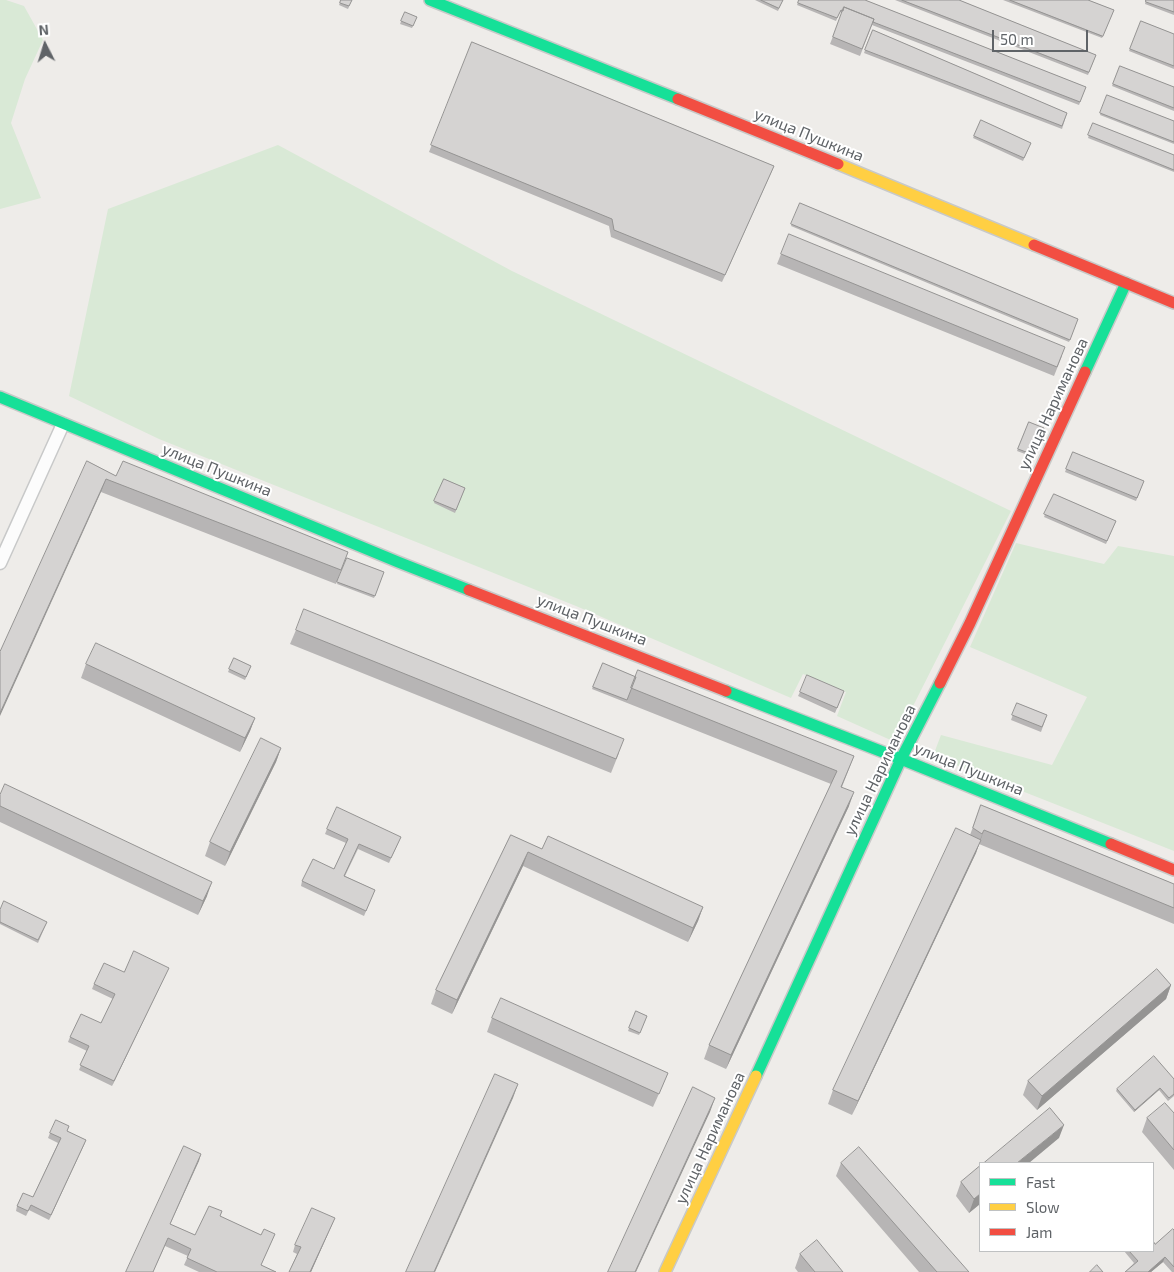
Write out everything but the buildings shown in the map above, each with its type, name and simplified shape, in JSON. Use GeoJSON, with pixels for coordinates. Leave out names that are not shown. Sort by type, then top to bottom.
{"type":"FeatureCollection","features":[{"type":"Feature","properties":{"kind":"street","name":"улица Пушкина"},"geometry":{"type":"LineString","coordinates":[[430,0],[1012,235],[1174,303]]}},
{"type":"Feature","properties":{"kind":"street","name":"улица Нариманова"},"geometry":{"type":"LineString","coordinates":[[665,1272],[902,759],[970,623],[1126,283]]}},
{"type":"Feature","properties":{"kind":"street","name":"улица Пушкина"},"geometry":{"type":"LineString","coordinates":[[0,397],[398,562],[902,759],[1174,870]]}},
{"type":"Feature","properties":{"kind":"street"},"geometry":{"type":"LineString","coordinates":[[0,563],[63,424]]}},
{"type":"Feature","properties":{"kind":"green space"},"geometry":{"type":"Polygon","coordinates":[[[0,0],[24,6],[43,40],[25,79],[11,123],[41,198],[0,209],[0,0]]]}},
{"type":"Feature","properties":{"kind":"green space"},"geometry":{"type":"Polygon","coordinates":[[[278,145],[512,271],[1011,511],[895,742],[837,716],[846,692],[803,674],[791,698],[576,606],[159,439],[69,396],[108,209],[278,145]]]}},
{"type":"Feature","properties":{"kind":"green space"},"geometry":{"type":"Polygon","coordinates":[[[1016,543],[1104,564],[1118,546],[1174,556],[1174,851],[933,756],[941,735],[1052,765],[1087,697],[970,647],[1016,543]]]}},
{"type":"Feature","properties":{"kind":"traffic: fast"},"geometry":{"type":"LineString","coordinates":[[430,0],[678,99]]}},
{"type":"Feature","properties":{"kind":"traffic: fast"},"geometry":{"type":"LineString","coordinates":[[1085,372],[1126,283]]}},
{"type":"Feature","properties":{"kind":"traffic: fast"},"geometry":{"type":"LineString","coordinates":[[0,397],[469,590]]}},
{"type":"Feature","properties":{"kind":"traffic: fast"},"geometry":{"type":"LineString","coordinates":[[756,1076],[901,759],[940,683]]}},
{"type":"Feature","properties":{"kind":"traffic: fast"},"geometry":{"type":"LineString","coordinates":[[726,691],[1111,844]]}},
{"type":"Feature","properties":{"kind":"traffic: slow"},"geometry":{"type":"LineString","coordinates":[[838,164],[1034,245]]}},
{"type":"Feature","properties":{"kind":"traffic: slow"},"geometry":{"type":"LineString","coordinates":[[665,1272],[756,1076]]}},
{"type":"Feature","properties":{"kind":"traffic: jam"},"geometry":{"type":"LineString","coordinates":[[678,99],[838,164]]}},
{"type":"Feature","properties":{"kind":"traffic: jam"},"geometry":{"type":"LineString","coordinates":[[1034,245],[1174,303]]}},
{"type":"Feature","properties":{"kind":"traffic: jam"},"geometry":{"type":"LineString","coordinates":[[940,683],[970,623],[1085,372]]}},
{"type":"Feature","properties":{"kind":"traffic: jam"},"geometry":{"type":"LineString","coordinates":[[469,590],[726,691]]}},
{"type":"Feature","properties":{"kind":"traffic: jam"},"geometry":{"type":"LineString","coordinates":[[1111,844],[1174,870]]}}]}
